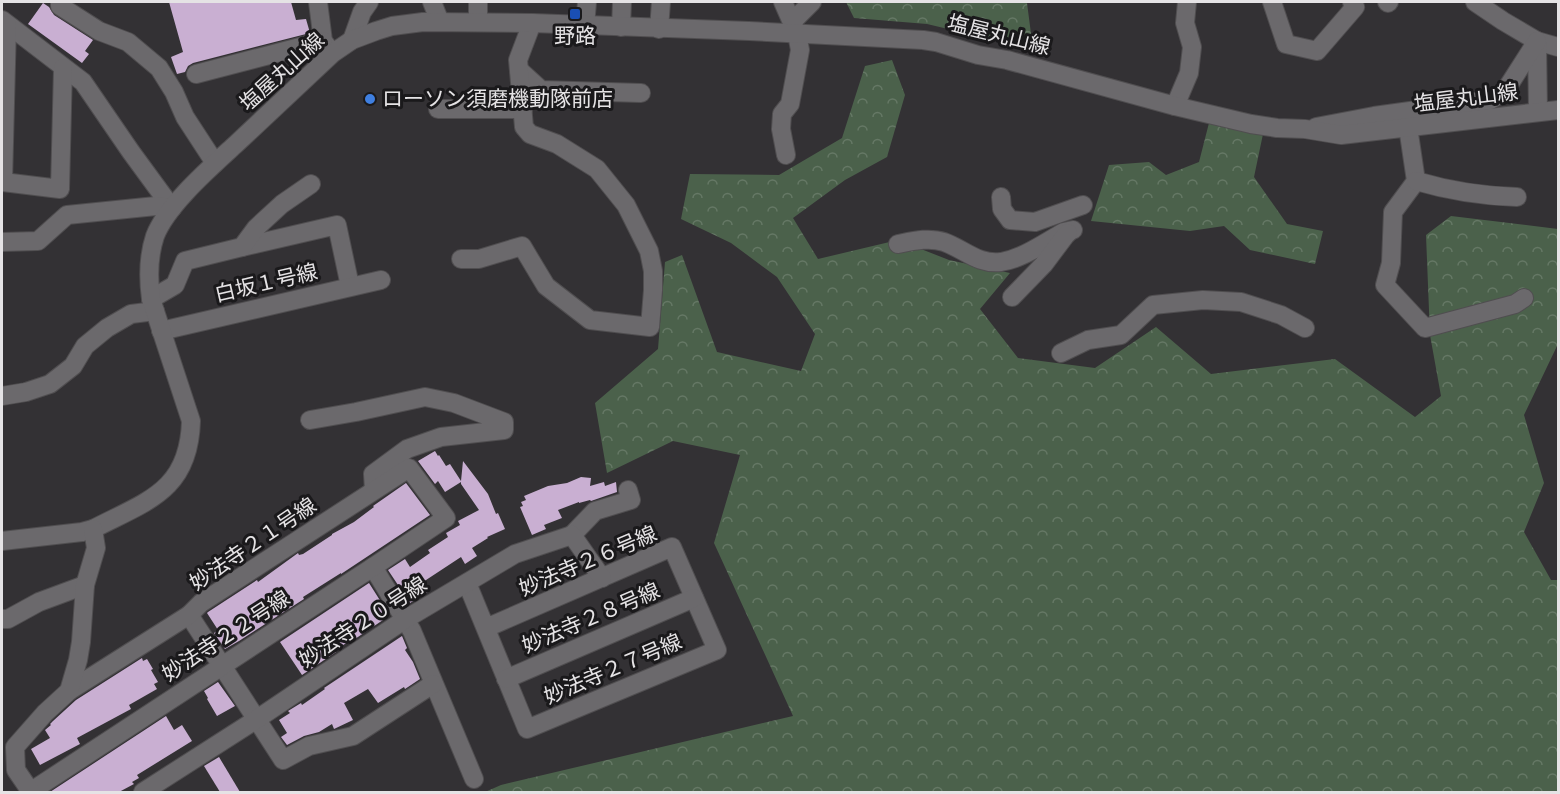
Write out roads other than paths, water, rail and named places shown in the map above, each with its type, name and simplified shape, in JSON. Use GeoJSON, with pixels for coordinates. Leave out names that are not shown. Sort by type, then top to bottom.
{"type":"FeatureCollection","features":[{"type":"Feature","properties":{"kind":"street"},"geometry":{"type":"LineString","coordinates":[[60,2],[60,6],[99,31],[128,42],[159,68],[174,92],[185,117],[216,164]]}},
{"type":"Feature","properties":{"kind":"street"},"geometry":{"type":"LineString","coordinates":[[196,74],[328,47],[318,2]]}},
{"type":"Feature","properties":{"kind":"street"},"geometry":{"type":"LineString","coordinates":[[352,40],[362,12],[369,2]]}},
{"type":"Feature","properties":{"kind":"street"},"geometry":{"type":"LineString","coordinates":[[432,2],[441,22]]}},
{"type":"Feature","properties":{"kind":"street"},"geometry":{"type":"LineString","coordinates":[[478,2],[478,22]]}},
{"type":"Feature","properties":{"kind":"street"},"geometry":{"type":"LineString","coordinates":[[585,26],[586,2]]}},
{"type":"Feature","properties":{"kind":"street"},"geometry":{"type":"LineString","coordinates":[[621,27],[622,2]]}},
{"type":"Feature","properties":{"kind":"street"},"geometry":{"type":"LineString","coordinates":[[659,29],[661,2]]}},
{"type":"Feature","properties":{"kind":"street"},"geometry":{"type":"LineString","coordinates":[[783,2],[800,50],[790,104],[783,114],[781,129],[786,155]]}},
{"type":"Feature","properties":{"kind":"street"},"geometry":{"type":"LineString","coordinates":[[794,28],[812,2]]}},
{"type":"Feature","properties":{"kind":"street"},"geometry":{"type":"LineString","coordinates":[[1175,106],[1189,72],[1192,47],[1185,23],[1187,2]]}},
{"type":"Feature","properties":{"kind":"street"},"geometry":{"type":"LineString","coordinates":[[1272,2],[1286,44],[1317,51],[1355,7],[1352,2]]}},
{"type":"Feature","properties":{"kind":"street"},"geometry":{"type":"LineString","coordinates":[[1475,2],[1537,41],[1558,47]]}},
{"type":"Feature","properties":{"kind":"street"},"geometry":{"type":"LineString","coordinates":[[4,22],[3,182],[60,189],[63,68]]}},
{"type":"Feature","properties":{"kind":"street"},"geometry":{"type":"LineString","coordinates":[[4,22],[83,82],[130,152],[172,208]]}},
{"type":"Feature","properties":{"kind":"street","name":"塩屋丸山線"},"geometry":{"type":"LineString","coordinates":[[2,542],[93,529],[159,494],[175,478],[184,463],[191,421],[153,305],[148,279],[150,255],[156,234],[172,208],[328,47],[392,26],[423,22],[478,22],[659,29],[794,28],[936,42],[978,56],[1007,60],[1175,106],[1251,124],[1341,135],[1558,110]]}},
{"type":"Feature","properties":{"kind":"street"},"geometry":{"type":"LineString","coordinates":[[461,259],[479,258],[522,246],[546,286],[590,320],[650,327],[653,272],[649,251],[626,205],[597,169],[557,144],[530,134],[524,127],[518,60],[532,23]]}},
{"type":"Feature","properties":{"kind":"street"},"geometry":{"type":"LineString","coordinates":[[1537,41],[1538,112]]}},
{"type":"Feature","properties":{"kind":"street"},"geometry":{"type":"LineString","coordinates":[[1305,129],[1374,116],[1490,100],[1507,88],[1537,41]]}},
{"type":"Feature","properties":{"kind":"street"},"geometry":{"type":"LineString","coordinates":[[519,70],[541,90],[641,93]]}},
{"type":"Feature","properties":{"kind":"street"},"geometry":{"type":"LineString","coordinates":[[438,109],[523,109]]}},
{"type":"Feature","properties":{"kind":"street"},"geometry":{"type":"LineString","coordinates":[[1408,127],[1416,181],[1393,212],[1390,263],[1385,285],[1425,328],[1515,304],[1524,298]]}},
{"type":"Feature","properties":{"kind":"street"},"geometry":{"type":"LineString","coordinates":[[1416,181],[1456,191],[1517,197]]}},
{"type":"Feature","properties":{"kind":"street"},"geometry":{"type":"LineString","coordinates":[[242,247],[264,220],[310,184]]}},
{"type":"Feature","properties":{"kind":"street"},"geometry":{"type":"LineString","coordinates":[[1001,197],[1002,209],[1010,220],[1035,222],[1083,205]]}},
{"type":"Feature","properties":{"kind":"street"},"geometry":{"type":"LineString","coordinates":[[2,242],[38,241],[67,215],[156,206],[172,208]]}},
{"type":"Feature","properties":{"kind":"street"},"geometry":{"type":"LineString","coordinates":[[2,396],[26,393],[50,384],[73,366],[86,346],[106,328],[153,305],[175,285],[185,261],[337,225],[350,286]]}},
{"type":"Feature","properties":{"kind":"street"},"geometry":{"type":"LineString","coordinates":[[898,244],[925,239],[944,242],[979,260],[999,262],[1017,258],[1064,232],[1073,230],[1065,236],[1044,264],[1012,297]]}},
{"type":"Feature","properties":{"kind":"street","name":"白坂１号線"},"geometry":{"type":"LineString","coordinates":[[161,331],[381,280]]}},
{"type":"Feature","properties":{"kind":"street"},"geometry":{"type":"LineString","coordinates":[[1061,353],[1088,339],[1121,334],[1153,305],[1203,300],[1241,302],[1281,315],[1305,328]]}},
{"type":"Feature","properties":{"kind":"street"},"geometry":{"type":"LineString","coordinates":[[310,420],[425,397],[454,403],[504,422],[504,430],[441,437],[407,449],[373,474],[374,490]]}},
{"type":"Feature","properties":{"kind":"street","name":"妙法寺２１号線"},"geometry":{"type":"LineString","coordinates":[[69,692],[409,468],[446,518]]}},
{"type":"Feature","properties":{"kind":"street"},"geometry":{"type":"LineString","coordinates":[[602,578],[572,535],[595,511],[631,500],[628,490]]}},
{"type":"Feature","properties":{"kind":"street","name":"妙法寺２２号線"},"geometry":{"type":"LineString","coordinates":[[31,792],[446,518]]}},
{"type":"Feature","properties":{"kind":"street"},"geometry":{"type":"LineString","coordinates":[[31,792],[16,770],[15,747],[45,713],[69,692],[81,642],[85,585],[96,548],[93,529]]}},
{"type":"Feature","properties":{"kind":"street","name":"妙法寺２０号線"},"geometry":{"type":"LineString","coordinates":[[143,792],[404,620],[515,554],[572,535]]}},
{"type":"Feature","properties":{"kind":"street","name":"妙法寺２６号線"},"geometry":{"type":"LineString","coordinates":[[486,628],[672,547],[717,650]]}},
{"type":"Feature","properties":{"kind":"street"},"geometry":{"type":"LineString","coordinates":[[373,567],[412,631],[474,779]]}},
{"type":"Feature","properties":{"kind":"street"},"geometry":{"type":"LineString","coordinates":[[467,583],[506,679]]}},
{"type":"Feature","properties":{"kind":"street"},"geometry":{"type":"LineString","coordinates":[[2,619],[8,620],[39,602],[85,585]]}},
{"type":"Feature","properties":{"kind":"street","name":"妙法寺２８号線"},"geometry":{"type":"LineString","coordinates":[[506,679],[694,598]]}},
{"type":"Feature","properties":{"kind":"street"},"geometry":{"type":"LineString","coordinates":[[189,615],[284,760],[309,746],[353,736],[433,684]]}},
{"type":"Feature","properties":{"kind":"street","name":"妙法寺２７号線"},"geometry":{"type":"LineString","coordinates":[[506,679],[527,729],[717,650]]}},
{"type":"Feature","properties":{"kind":"place","name":"野路"},"geometry":{"type":"Point","coordinates":[575,14]}},
{"type":"Feature","properties":{"kind":"place","name":"ローソン須磨機動隊前店"},"geometry":{"type":"Point","coordinates":[370,99]}}]}
